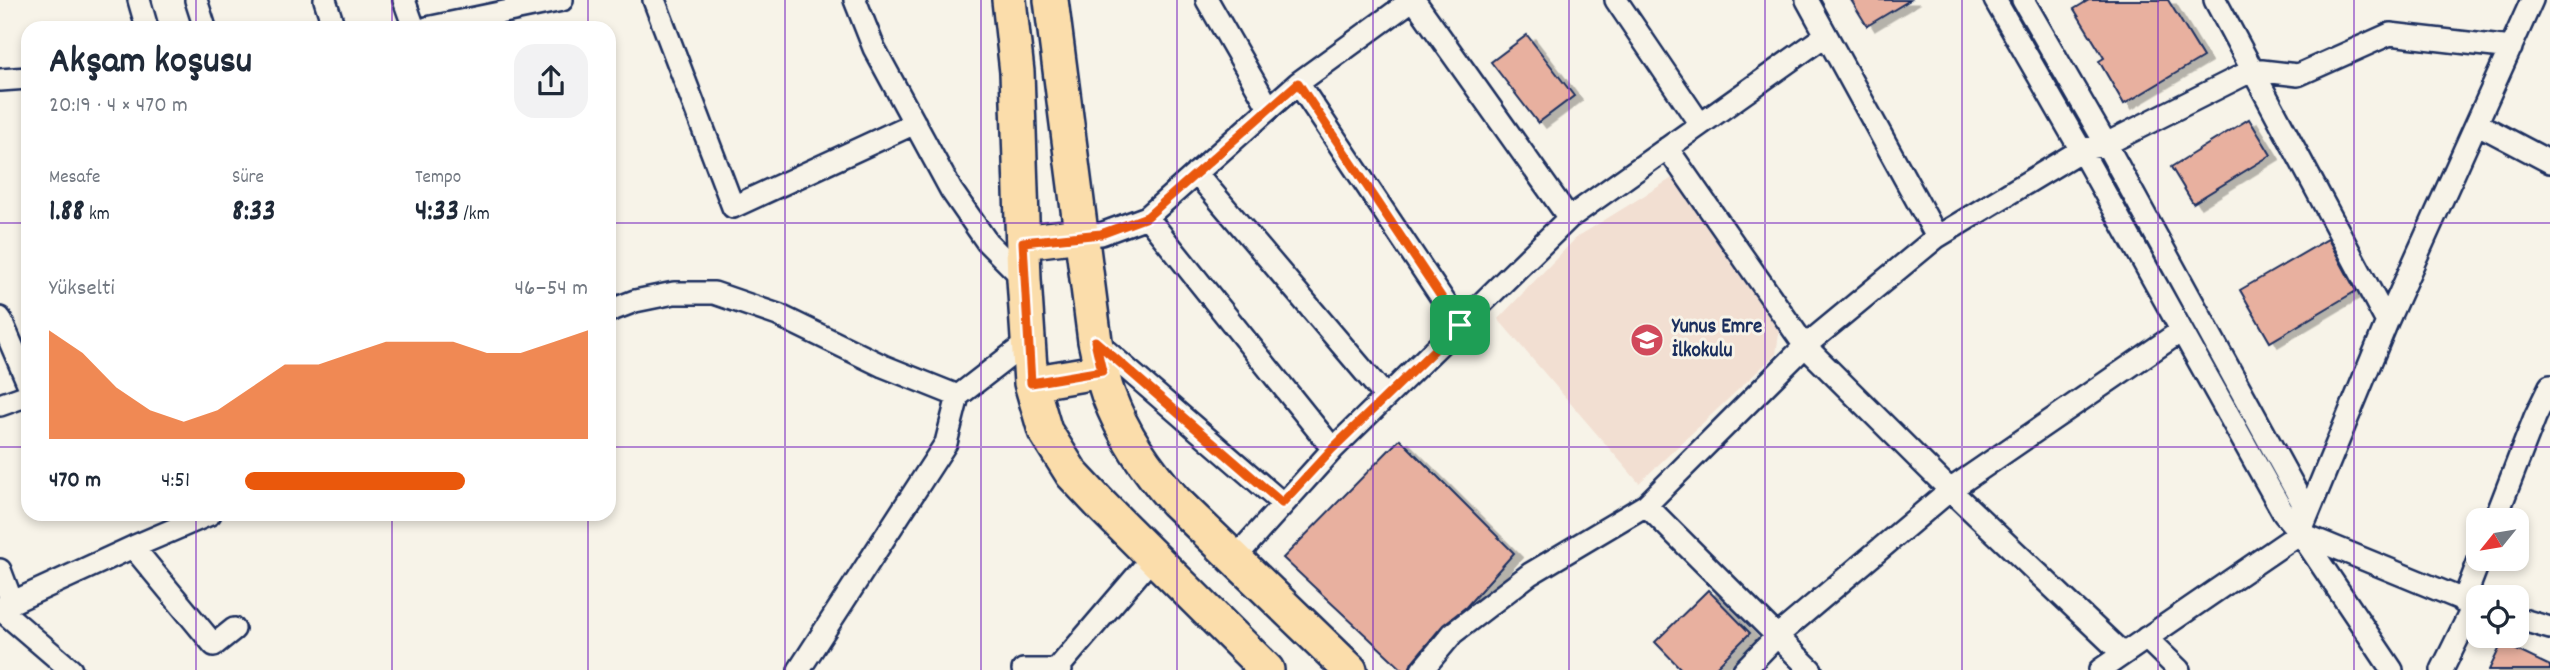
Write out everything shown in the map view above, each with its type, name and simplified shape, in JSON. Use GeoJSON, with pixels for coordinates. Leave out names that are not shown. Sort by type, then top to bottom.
{"type":"FeatureCollection","features":[{"type":"Feature","properties":{"kind":"main road"},"geometry":{"type":"LineString","coordinates":[[1009,0],[1017,72],[1024,279],[1031,383],[1045,431],[1072,474],[1152,558],[1267,670]]}},
{"type":"Feature","properties":{"kind":"main road"},"geometry":{"type":"LineString","coordinates":[[1051,0],[1098,356],[1107,391],[1119,421],[1153,475],[1175,500],[1350,670]]}},
{"type":"Feature","properties":{"kind":"main road"},"geometry":{"type":"LineString","coordinates":[[1023,242],[1081,236]]}},
{"type":"Feature","properties":{"kind":"main road"},"geometry":{"type":"LineString","coordinates":[[1031,383],[1098,356]]}},
{"type":"Feature","properties":{"kind":"street"},"geometry":{"type":"LineString","coordinates":[[139,0],[145,21]]}},
{"type":"Feature","properties":{"kind":"street"},"geometry":{"type":"LineString","coordinates":[[196,0],[203,21]]}},
{"type":"Feature","properties":{"kind":"street"},"geometry":{"type":"LineString","coordinates":[[325,0],[332,21]]}},
{"type":"Feature","properties":{"kind":"street"},"geometry":{"type":"LineString","coordinates":[[404,0],[412,21]]}},
{"type":"Feature","properties":{"kind":"street"},"geometry":{"type":"LineString","coordinates":[[457,21],[562,0]]}},
{"type":"Feature","properties":{"kind":"street"},"geometry":{"type":"LineString","coordinates":[[654,0],[733,207],[915,124]]}},
{"type":"Feature","properties":{"kind":"street"},"geometry":{"type":"LineString","coordinates":[[855,0],[874,48],[951,190],[987,242],[1024,279]]}},
{"type":"Feature","properties":{"kind":"street"},"geometry":{"type":"LineString","coordinates":[[1207,0],[1269,108]]}},
{"type":"Feature","properties":{"kind":"street"},"geometry":{"type":"LineString","coordinates":[[1081,236],[1101,234],[1147,217],[1298,83],[1413,0],[1569,218]]}},
{"type":"Feature","properties":{"kind":"street"},"geometry":{"type":"LineString","coordinates":[[1616,0],[1700,124]]}},
{"type":"Feature","properties":{"kind":"street"},"geometry":{"type":"LineString","coordinates":[[1807,0],[1937,237]]}},
{"type":"Feature","properties":{"kind":"street"},"geometry":{"type":"LineString","coordinates":[[1994,0],[2284,514],[2300,533],[2392,670]]}},
{"type":"Feature","properties":{"kind":"street"},"geometry":{"type":"LineString","coordinates":[[2023,0],[2106,144],[2302,502],[2300,533]]}},
{"type":"Feature","properties":{"kind":"street"},"geometry":{"type":"LineString","coordinates":[[2215,0],[2387,322]]}},
{"type":"Feature","properties":{"kind":"street"},"geometry":{"type":"LineString","coordinates":[[2100,670],[2300,533],[2387,322],[2532,0]]}},
{"type":"Feature","properties":{"kind":"street"},"geometry":{"type":"LineString","coordinates":[[1422,670],[1453,633],[1530,574],[1646,505],[1805,346],[1937,237],[2081,150],[2106,144],[2253,69],[2298,75],[2390,34],[2511,48]]}},
{"type":"Feature","properties":{"kind":"street"},"geometry":{"type":"LineString","coordinates":[[1234,559],[1332,449],[1569,218],[1826,35]]}},
{"type":"Feature","properties":{"kind":"street"},"geometry":{"type":"LineString","coordinates":[[0,80],[21,78]]}},
{"type":"Feature","properties":{"kind":"street"},"geometry":{"type":"LineString","coordinates":[[1298,83],[1460,325]]}},
{"type":"Feature","properties":{"kind":"street"},"geometry":{"type":"LineString","coordinates":[[2477,124],[2550,162]]}},
{"type":"Feature","properties":{"kind":"street"},"geometry":{"type":"LineString","coordinates":[[1667,148],[1805,346],[1950,491],[2123,654]]}},
{"type":"Feature","properties":{"kind":"street"},"geometry":{"type":"LineString","coordinates":[[1196,173],[1386,397]]}},
{"type":"Feature","properties":{"kind":"street"},"geometry":{"type":"LineString","coordinates":[[1147,217],[1332,449]]}},
{"type":"Feature","properties":{"kind":"street"},"geometry":{"type":"LineString","coordinates":[[616,307],[635,300],[674,293],[714,293],[778,315],[883,366],[958,396]]}},
{"type":"Feature","properties":{"kind":"street"},"geometry":{"type":"LineString","coordinates":[[0,318],[21,367]]}},
{"type":"Feature","properties":{"kind":"street"},"geometry":{"type":"LineString","coordinates":[[1744,670],[1777,636],[1950,491],[2181,331]]}},
{"type":"Feature","properties":{"kind":"street"},"geometry":{"type":"LineString","coordinates":[[799,670],[946,443],[958,396],[1029,341]]}},
{"type":"Feature","properties":{"kind":"street"},"geometry":{"type":"LineString","coordinates":[[1098,356],[1282,503]]}},
{"type":"Feature","properties":{"kind":"street"},"geometry":{"type":"LineString","coordinates":[[2500,508],[2550,386]]}},
{"type":"Feature","properties":{"kind":"street"},"geometry":{"type":"LineString","coordinates":[[0,405],[21,398]]}},
{"type":"Feature","properties":{"kind":"street"},"geometry":{"type":"LineString","coordinates":[[1646,505],[1811,670]]}},
{"type":"Feature","properties":{"kind":"street"},"geometry":{"type":"LineString","coordinates":[[4,606],[194,521]]}},
{"type":"Feature","properties":{"kind":"street"},"geometry":{"type":"LineString","coordinates":[[2300,533],[2466,602]]}},
{"type":"Feature","properties":{"kind":"street"},"geometry":{"type":"LineString","coordinates":[[133,547],[214,645],[234,629]]}},
{"type":"Feature","properties":{"kind":"street"},"geometry":{"type":"LineString","coordinates":[[1023,670],[1059,669],[1152,558]]}},
{"type":"Feature","properties":{"kind":"street"},"geometry":{"type":"LineString","coordinates":[[0,570],[4,606],[71,670]]}},
{"type":"Feature","properties":{"kind":"street"},"geometry":{"type":"LineString","coordinates":[[2442,670],[2466,617]]}},
{"type":"Feature","properties":{"kind":"street"},"geometry":{"type":"LineString","coordinates":[[2529,622],[2550,628]]}},
{"type":"Feature","properties":{"kind":"street"},"geometry":{"type":"LineString","coordinates":[[2146,638],[2179,670]]}},
{"type":"Feature","properties":{"kind":"shaded area","name":"Yunus Emre İlkokulu"},"geometry":{"type":"Polygon","coordinates":[[[1674,177],[1764,294],[1780,327],[1776,354],[1639,483],[1498,319],[1577,237],[1674,177]]]}},
{"type":"Feature","properties":{"kind":"building"},"geometry":{"type":"Polygon","coordinates":[[[1851,0],[1910,0],[1867,26],[1851,0]]]}},
{"type":"Feature","properties":{"kind":"building"},"geometry":{"type":"Polygon","coordinates":[[[2089,0],[2168,0],[2203,57],[2124,104],[2099,61],[2104,58],[2074,9],[2089,0]]]}},
{"type":"Feature","properties":{"kind":"building"},"geometry":{"type":"Polygon","coordinates":[[[1527,35],[1574,96],[1538,123],[1491,62],[1527,35]]]}},
{"type":"Feature","properties":{"kind":"building"},"geometry":{"type":"Polygon","coordinates":[[[2249,119],[2271,155],[2193,203],[2171,167],[2249,119]]]}},
{"type":"Feature","properties":{"kind":"building"},"geometry":{"type":"Polygon","coordinates":[[[2328,239],[2356,291],[2270,342],[2240,290],[2328,239]]]}},
{"type":"Feature","properties":{"kind":"building"},"geometry":{"type":"Polygon","coordinates":[[[1400,439],[1514,553],[1466,607],[1443,625],[1412,662],[1409,670],[1403,670],[1283,558],[1400,439]]]}},
{"type":"Feature","properties":{"kind":"building"},"geometry":{"type":"Polygon","coordinates":[[[1708,590],[1750,633],[1713,670],[1682,670],[1655,642],[1708,590]]]}},
{"type":"Feature","properties":{"kind":"building"},"geometry":{"type":"Polygon","coordinates":[[[2500,648],[2512,648],[2550,666],[2550,670],[2489,670],[2500,648]]]}},
{"type":"Feature","properties":{"kind":"place","name":"Yunus Emre İlkokulu"},"geometry":{"type":"Point","coordinates":[1647,340]}},
{"type":"Feature","properties":{"kind":"route"},"geometry":{"type":"LineString","coordinates":[[1298,83],[1460,325],[1332,449],[1282,503],[1095,341],[1102,371],[1031,383],[1023,242],[1101,234],[1147,217],[1298,83]]}}]}
